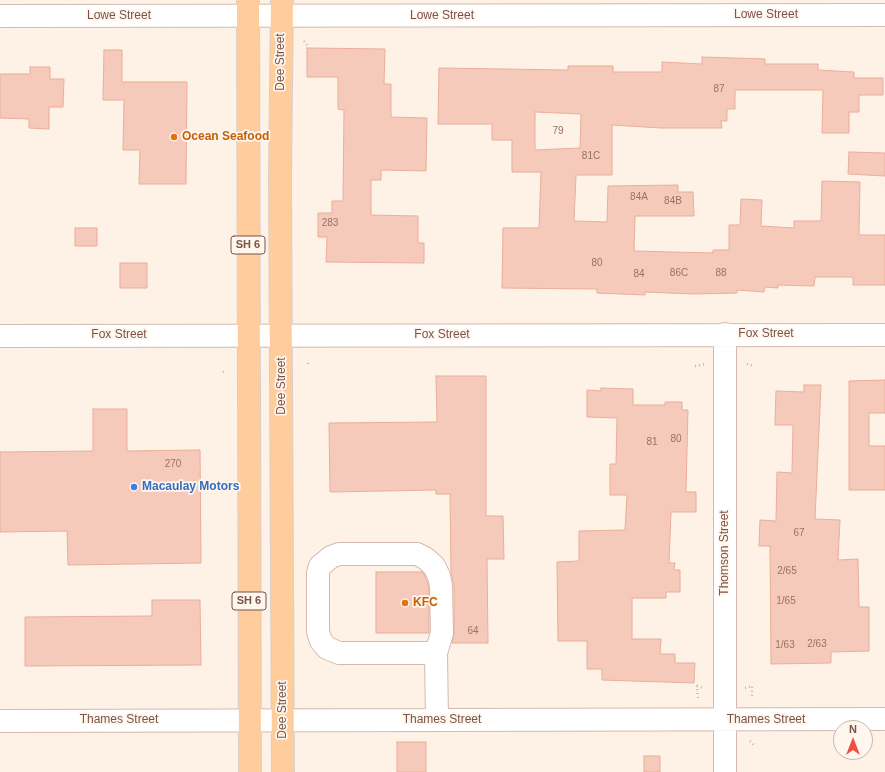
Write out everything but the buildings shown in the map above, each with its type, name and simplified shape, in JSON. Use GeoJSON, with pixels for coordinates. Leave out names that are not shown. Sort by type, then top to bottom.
{"type":"FeatureCollection","features":[{"type":"Feature","properties":{"kind":"main road","name":"SH 6"},"geometry":{"type":"LineString","coordinates":[[248,8],[250,772]]}},
{"type":"Feature","properties":{"kind":"main road","name":"Dee Street"},"geometry":{"type":"LineString","coordinates":[[282,8],[283,772]]}},
{"type":"Feature","properties":{"kind":"street","name":"Lowe Street"},"geometry":{"type":"LineString","coordinates":[[0,16],[248,8],[885,15]]}},
{"type":"Feature","properties":{"kind":"street","name":"Fox Street"},"geometry":{"type":"LineString","coordinates":[[0,336],[282,334],[885,335]]}},
{"type":"Feature","properties":{"kind":"street","name":"Thomson Street"},"geometry":{"type":"LineString","coordinates":[[725,334],[725,772]]}},
{"type":"Feature","properties":{"kind":"street"},"geometry":{"type":"LineString","coordinates":[[436,653],[339,653],[323,644],[318,632],[318,573],[324,561],[339,554],[417,554],[430,562],[439,576],[442,633],[436,653],[437,720]]}},
{"type":"Feature","properties":{"kind":"street","name":"Thames Street"},"geometry":{"type":"LineString","coordinates":[[0,720],[885,719]]}},
{"type":"Feature","properties":{"kind":"path"},"geometry":{"type":"LineString","coordinates":[[304,41],[307,45]]}},
{"type":"Feature","properties":{"kind":"path"},"geometry":{"type":"LineString","coordinates":[[695,366],[707,363]]}},
{"type":"Feature","properties":{"kind":"path"},"geometry":{"type":"LineString","coordinates":[[697,686],[699,703]]}},
{"type":"Feature","properties":{"kind":"path"},"geometry":{"type":"LineString","coordinates":[[752,686],[752,703]]}},
{"type":"Feature","properties":{"kind":"place","name":"Ocean Seafood"},"geometry":{"type":"Point","coordinates":[174,137]}},
{"type":"Feature","properties":{"kind":"place","name":"Macaulay Motors"},"geometry":{"type":"Point","coordinates":[134,487]}},
{"type":"Feature","properties":{"kind":"place","name":"KFC"},"geometry":{"type":"Point","coordinates":[405,603]}}]}
